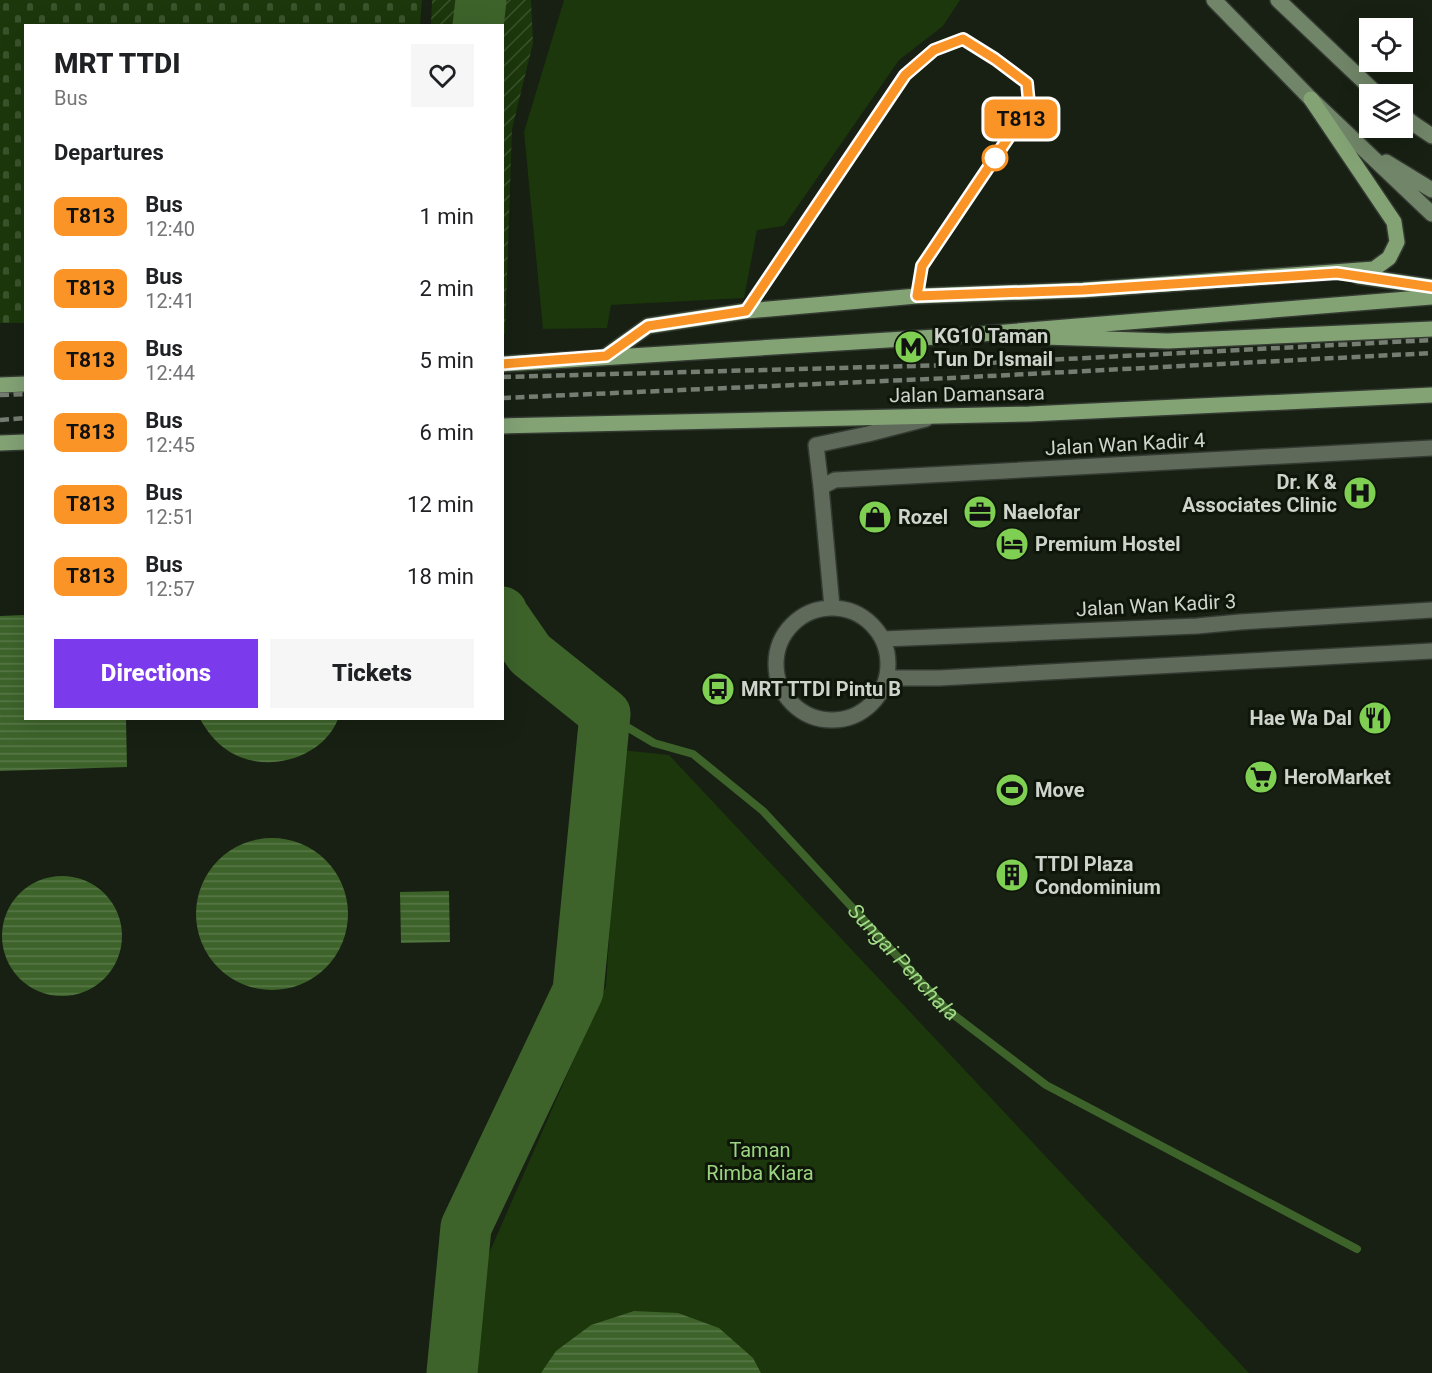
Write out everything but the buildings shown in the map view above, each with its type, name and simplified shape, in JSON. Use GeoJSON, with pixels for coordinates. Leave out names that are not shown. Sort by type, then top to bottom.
{"type":"FeatureCollection","features":[{"type":"Feature","properties":{"kind":"main road"},"geometry":{"type":"LineString","coordinates":[[1214,0],[1359,146],[1432,213]]}},
{"type":"Feature","properties":{"kind":"main road"},"geometry":{"type":"LineString","coordinates":[[1278,0],[1366,84]]}},
{"type":"Feature","properties":{"kind":"main road"},"geometry":{"type":"LineString","coordinates":[[606,356],[648,326],[746,311],[917,296],[1083,290],[1374,269],[1389,258],[1398,242],[1394,222],[1311,99]]}},
{"type":"Feature","properties":{"kind":"main road"},"geometry":{"type":"LineString","coordinates":[[1413,123],[1432,136]]}},
{"type":"Feature","properties":{"kind":"main road"},"geometry":{"type":"LineString","coordinates":[[1359,146],[1432,190]]}},
{"type":"Feature","properties":{"kind":"main road"},"geometry":{"type":"LineString","coordinates":[[1337,273],[1432,287]]}},
{"type":"Feature","properties":{"kind":"main road"},"geometry":{"type":"LineString","coordinates":[[504,364],[969,335],[1432,297]]}},
{"type":"Feature","properties":{"kind":"main road"},"geometry":{"type":"LineString","coordinates":[[969,335],[1168,340],[1432,329]]}},
{"type":"Feature","properties":{"kind":"main road"},"geometry":{"type":"LineString","coordinates":[[0,385],[24,384]]}},
{"type":"Feature","properties":{"kind":"main road","name":"Jalan Damansara"},"geometry":{"type":"LineString","coordinates":[[504,426],[1041,414],[1432,395]]}},
{"type":"Feature","properties":{"kind":"main road"},"geometry":{"type":"LineString","coordinates":[[0,443],[24,442]]}},
{"type":"Feature","properties":{"kind":"street"},"geometry":{"type":"LineString","coordinates":[[832,607],[816,445],[939,416]]}},
{"type":"Feature","properties":{"kind":"street","name":"Jalan Wan Kadir 4"},"geometry":{"type":"LineString","coordinates":[[821,487],[835,480],[1432,448]]}},
{"type":"Feature","properties":{"kind":"street"},"geometry":{"type":"LineString","coordinates":[[832,607],[845,608],[867,619],[883,639],[888,658],[887,678],[880,694],[868,707],[853,717],[836,721],[818,719],[801,712],[788,700],[779,684],[775,666],[777,648],[785,632],[798,619],[814,610],[832,607]]}},
{"type":"Feature","properties":{"kind":"street","name":"Jalan Wan Kadir 3"},"geometry":{"type":"LineString","coordinates":[[883,639],[1197,626],[1432,610]]}},
{"type":"Feature","properties":{"kind":"street"},"geometry":{"type":"LineString","coordinates":[[887,678],[939,678],[1432,651]]}},
{"type":"Feature","properties":{"kind":"green space"},"geometry":{"type":"Polygon","coordinates":[[[0,0],[422,0],[420,24],[24,24],[24,323],[0,323],[0,0]]]}},
{"type":"Feature","properties":{"kind":"green space"},"geometry":{"type":"Polygon","coordinates":[[[432,0],[531,0],[533,43],[512,129],[505,334],[504,24],[431,24],[432,0]]]}},
{"type":"Feature","properties":{"kind":"green space"},"geometry":{"type":"Polygon","coordinates":[[[564,0],[960,0],[943,26],[899,60],[784,226],[757,230],[744,298],[611,305],[607,328],[543,329],[524,132],[564,0]]]}},
{"type":"Feature","properties":{"kind":"green space","name":"Taman Rimba Kiara"},"geometry":{"type":"Polygon","coordinates":[[[621,750],[669,755],[1249,1373],[471,1373],[484,1265],[606,986],[621,750]]]}},
{"type":"Feature","properties":{"kind":"shaded area"},"geometry":{"type":"Polygon","coordinates":[[[24,615],[24,720],[126,720],[127,767],[0,771],[0,616],[24,615]]]}},
{"type":"Feature","properties":{"kind":"shaded area"},"geometry":{"type":"Polygon","coordinates":[[[201,720],[337,720],[319,745],[290,759],[274,762],[241,758],[227,750],[212,736],[201,720]]]}},
{"type":"Feature","properties":{"kind":"shaded area"},"geometry":{"type":"Polygon","coordinates":[[[272,838],[301,843],[326,860],[343,885],[348,914],[343,943],[326,968],[301,985],[272,990],[243,985],[218,968],[201,943],[196,914],[201,885],[218,860],[243,843],[272,838]]]}},
{"type":"Feature","properties":{"kind":"shaded area"},"geometry":{"type":"Polygon","coordinates":[[[62,876],[85,881],[104,894],[117,913],[122,936],[117,959],[104,978],[85,991],[62,996],[39,991],[20,978],[7,959],[2,936],[7,913],[20,894],[39,881],[62,876]]]}},
{"type":"Feature","properties":{"kind":"shaded area"},"geometry":{"type":"Polygon","coordinates":[[[449,891],[450,942],[401,943],[400,892],[449,891]]]}},
{"type":"Feature","properties":{"kind":"shaded area"},"geometry":{"type":"Polygon","coordinates":[[[634,1311],[678,1313],[719,1328],[753,1358],[761,1373],[541,1373],[556,1351],[591,1325],[634,1311]]]}},
{"type":"Feature","properties":{"kind":"waterway","name":"Sungai Penchala"},"geometry":{"type":"LineString","coordinates":[[478,24],[481,0]]}},
{"type":"Feature","properties":{"kind":"waterway"},"geometry":{"type":"LineString","coordinates":[[452,1373],[466,1227],[578,991],[605,714],[530,654],[504,616]]}},
{"type":"Feature","properties":{"kind":"waterway","name":"Sungai Penchala"},"geometry":{"type":"LineString","coordinates":[[605,714],[654,743],[693,754],[763,811],[946,1009],[1046,1085],[1357,1249]]}},
{"type":"Feature","properties":{"kind":"railway"},"geometry":{"type":"LineString","coordinates":[[504,377],[950,365],[1432,340]]}},
{"type":"Feature","properties":{"kind":"railway"},"geometry":{"type":"LineString","coordinates":[[504,398],[1432,353]]}},
{"type":"Feature","properties":{"kind":"railway"},"geometry":{"type":"LineString","coordinates":[[0,395],[24,394]]}},
{"type":"Feature","properties":{"kind":"railway"},"geometry":{"type":"LineString","coordinates":[[0,420],[24,418]]}},
{"type":"Feature","properties":{"kind":"bus line","name":"T813"},"geometry":{"type":"LineString","coordinates":[[504,364],[606,356],[648,326],[746,311],[905,75],[934,50],[963,39],[1027,83],[1029,104],[922,266],[917,296],[1083,290],[1337,273],[1432,287]]}},
{"type":"Feature","properties":{"kind":"place","name":"KG10 Taman Tun Dr Ismail"},"geometry":{"type":"Point","coordinates":[911,347]}},
{"type":"Feature","properties":{"kind":"place","name":"Dr. K & Associates Clinic"},"geometry":{"type":"Point","coordinates":[1360,493]}},
{"type":"Feature","properties":{"kind":"place","name":"Naelofar"},"geometry":{"type":"Point","coordinates":[980,512]}},
{"type":"Feature","properties":{"kind":"place","name":"Rozel"},"geometry":{"type":"Point","coordinates":[875,517]}},
{"type":"Feature","properties":{"kind":"place","name":"Premium Hostel"},"geometry":{"type":"Point","coordinates":[1012,544]}},
{"type":"Feature","properties":{"kind":"place","name":"MRT TTDI Pintu B"},"geometry":{"type":"Point","coordinates":[718,689]}},
{"type":"Feature","properties":{"kind":"place","name":"Hae Wa Dal"},"geometry":{"type":"Point","coordinates":[1375,718]}},
{"type":"Feature","properties":{"kind":"place","name":"HeroMarket"},"geometry":{"type":"Point","coordinates":[1261,777]}},
{"type":"Feature","properties":{"kind":"place","name":"Move"},"geometry":{"type":"Point","coordinates":[1012,790]}},
{"type":"Feature","properties":{"kind":"place","name":"TTDI Plaza Condominium"},"geometry":{"type":"Point","coordinates":[1012,875]}}]}
